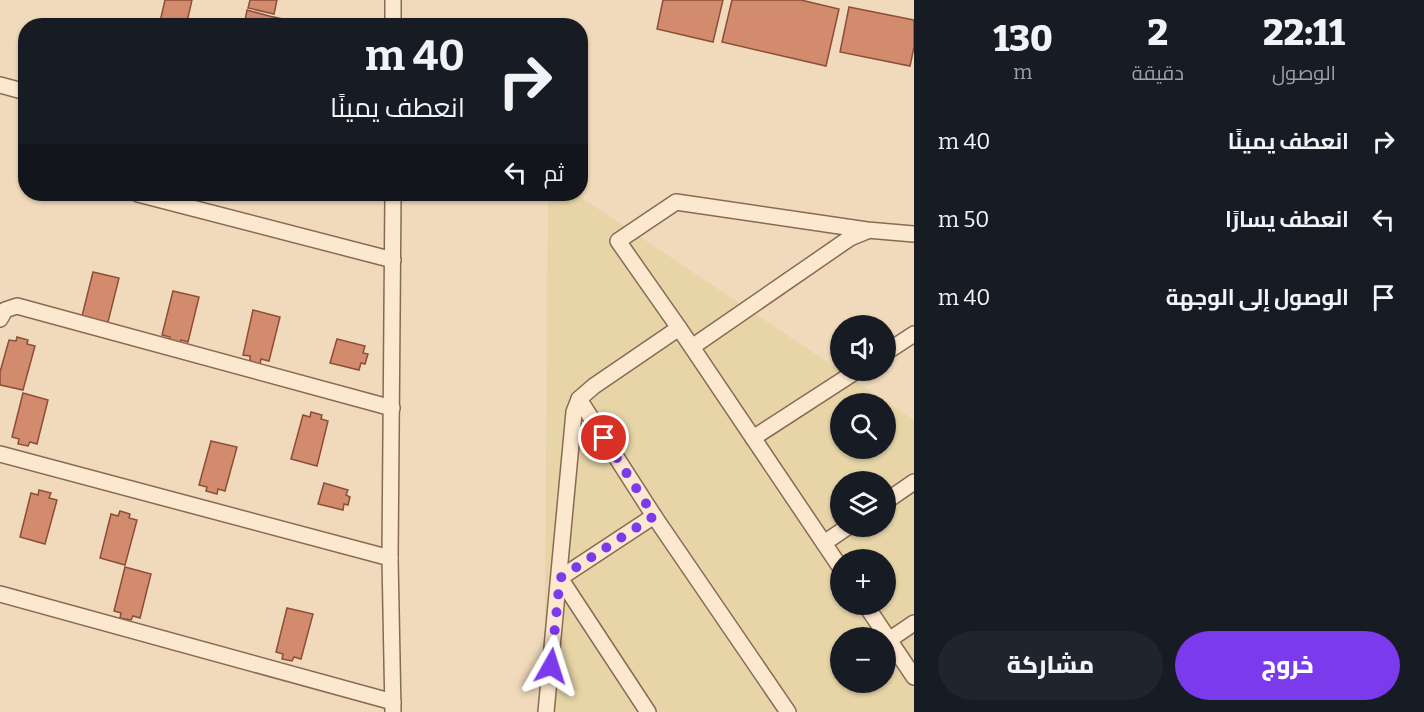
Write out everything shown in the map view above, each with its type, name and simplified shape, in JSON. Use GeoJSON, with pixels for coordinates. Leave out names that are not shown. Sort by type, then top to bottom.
{"type":"FeatureCollection","features":[{"type":"Feature","properties":{"kind":"street"},"geometry":{"type":"LineString","coordinates":[[393,0],[393,18]]}},
{"type":"Feature","properties":{"kind":"street"},"geometry":{"type":"LineString","coordinates":[[0,85],[18,90]]}},
{"type":"Feature","properties":{"kind":"street"},"geometry":{"type":"LineString","coordinates":[[165,201],[393,260]]}},
{"type":"Feature","properties":{"kind":"street"},"geometry":{"type":"LineString","coordinates":[[0,594],[393,707],[390,558],[393,201]]}},
{"type":"Feature","properties":{"kind":"street"},"geometry":{"type":"LineString","coordinates":[[830,552],[618,241],[676,202],[867,230],[914,234]]}},
{"type":"Feature","properties":{"kind":"street"},"geometry":{"type":"LineString","coordinates":[[692,348],[850,238],[867,230]]}},
{"type":"Feature","properties":{"kind":"street"},"geometry":{"type":"LineString","coordinates":[[0,319],[5,310],[17,306],[392,408]]}},
{"type":"Feature","properties":{"kind":"street"},"geometry":{"type":"LineString","coordinates":[[546,712],[574,412],[579,399],[594,386],[679,328]]}},
{"type":"Feature","properties":{"kind":"street"},"geometry":{"type":"LineString","coordinates":[[896,346],[914,334]]}},
{"type":"Feature","properties":{"kind":"street"},"geometry":{"type":"LineString","coordinates":[[753,438],[841,381]]}},
{"type":"Feature","properties":{"kind":"street"},"geometry":{"type":"LineString","coordinates":[[579,399],[654,516],[788,712]]}},
{"type":"Feature","properties":{"kind":"street"},"geometry":{"type":"LineString","coordinates":[[0,454],[390,558]]}},
{"type":"Feature","properties":{"kind":"street"},"geometry":{"type":"LineString","coordinates":[[896,494],[914,482]]}},
{"type":"Feature","properties":{"kind":"street"},"geometry":{"type":"LineString","coordinates":[[560,578],[654,516]]}},
{"type":"Feature","properties":{"kind":"street"},"geometry":{"type":"LineString","coordinates":[[824,543],[833,537]]}},
{"type":"Feature","properties":{"kind":"street"},"geometry":{"type":"LineString","coordinates":[[560,578],[648,712]]}},
{"type":"Feature","properties":{"kind":"street"},"geometry":{"type":"LineString","coordinates":[[896,635],[914,623]]}},
{"type":"Feature","properties":{"kind":"street"},"geometry":{"type":"LineString","coordinates":[[896,650],[914,677]]}},
{"type":"Feature","properties":{"kind":"shaded area"},"geometry":{"type":"Polygon","coordinates":[[[548,201],[586,201],[830,364],[830,381],[856,381],[874,393],[830,393],[830,459],[896,459],[896,408],[914,420],[914,712],[544,712],[548,201]]]}},
{"type":"Feature","properties":{"kind":"building"},"geometry":{"type":"Polygon","coordinates":[[[165,0],[192,0],[188,18],[161,18],[165,0]]]}},
{"type":"Feature","properties":{"kind":"building"},"geometry":{"type":"Polygon","coordinates":[[[250,0],[277,0],[274,14],[248,8],[250,0]]]}},
{"type":"Feature","properties":{"kind":"building"},"geometry":{"type":"Polygon","coordinates":[[[663,0],[723,0],[713,42],[657,29],[663,0]]]}},
{"type":"Feature","properties":{"kind":"building"},"geometry":{"type":"Polygon","coordinates":[[[732,0],[801,0],[839,9],[826,66],[722,42],[732,0]]]}},
{"type":"Feature","properties":{"kind":"building"},"geometry":{"type":"Polygon","coordinates":[[[849,7],[914,20],[914,47],[910,66],[840,52],[849,7]]]}},
{"type":"Feature","properties":{"kind":"building"},"geometry":{"type":"Polygon","coordinates":[[[247,10],[273,17],[273,18],[246,18],[247,10]]]}},
{"type":"Feature","properties":{"kind":"building"},"geometry":{"type":"Polygon","coordinates":[[[93,272],[119,278],[108,322],[101,321],[100,325],[89,322],[90,318],[82,316],[93,272]]]}},
{"type":"Feature","properties":{"kind":"building"},"geometry":{"type":"Polygon","coordinates":[[[173,291],[199,297],[188,342],[181,340],[180,345],[169,342],[170,337],[162,335],[173,291]]]}},
{"type":"Feature","properties":{"kind":"building"},"geometry":{"type":"Polygon","coordinates":[[[253,310],[280,317],[269,361],[261,359],[260,364],[250,361],[250,356],[243,355],[253,310]]]}},
{"type":"Feature","properties":{"kind":"building"},"geometry":{"type":"Polygon","coordinates":[[[17,337],[28,340],[27,344],[35,346],[23,390],[0,385],[0,372],[9,340],[16,341],[17,337]]]}},
{"type":"Feature","properties":{"kind":"building"},"geometry":{"type":"Polygon","coordinates":[[[337,339],[365,346],[363,353],[368,354],[365,364],[361,363],[359,370],[330,363],[337,339]]]}},
{"type":"Feature","properties":{"kind":"building"},"geometry":{"type":"Polygon","coordinates":[[[23,393],[48,400],[37,444],[30,442],[28,446],[18,444],[19,439],[12,437],[23,393]]]}},
{"type":"Feature","properties":{"kind":"building"},"geometry":{"type":"Polygon","coordinates":[[[311,412],[322,415],[321,419],[328,421],[317,466],[291,459],[303,415],[310,417],[311,412]]]}},
{"type":"Feature","properties":{"kind":"building"},"geometry":{"type":"Polygon","coordinates":[[[211,441],[237,447],[225,491],[218,489],[217,494],[206,491],[207,487],[199,485],[211,441]]]}},
{"type":"Feature","properties":{"kind":"building"},"geometry":{"type":"Polygon","coordinates":[[[324,483],[348,490],[346,495],[350,497],[348,505],[344,504],[343,510],[318,504],[324,483]]]}},
{"type":"Feature","properties":{"kind":"building"},"geometry":{"type":"Polygon","coordinates":[[[39,490],[51,493],[49,498],[57,500],[45,544],[20,537],[31,493],[38,495],[39,490]]]}},
{"type":"Feature","properties":{"kind":"building"},"geometry":{"type":"Polygon","coordinates":[[[120,511],[130,514],[129,518],[137,520],[125,565],[100,558],[111,514],[118,516],[120,511]]]}},
{"type":"Feature","properties":{"kind":"building"},"geometry":{"type":"Polygon","coordinates":[[[125,567],[151,574],[140,618],[133,616],[131,620],[120,618],[121,613],[114,611],[125,567]]]}},
{"type":"Feature","properties":{"kind":"building"},"geometry":{"type":"Polygon","coordinates":[[[287,608],[313,614],[301,659],[294,657],[292,661],[282,659],[283,654],[276,652],[287,608]]]}},
{"type":"Feature","properties":{"kind":"route"},"geometry":{"type":"LineString","coordinates":[[551,666],[560,578],[654,516],[604,438]]}}]}
